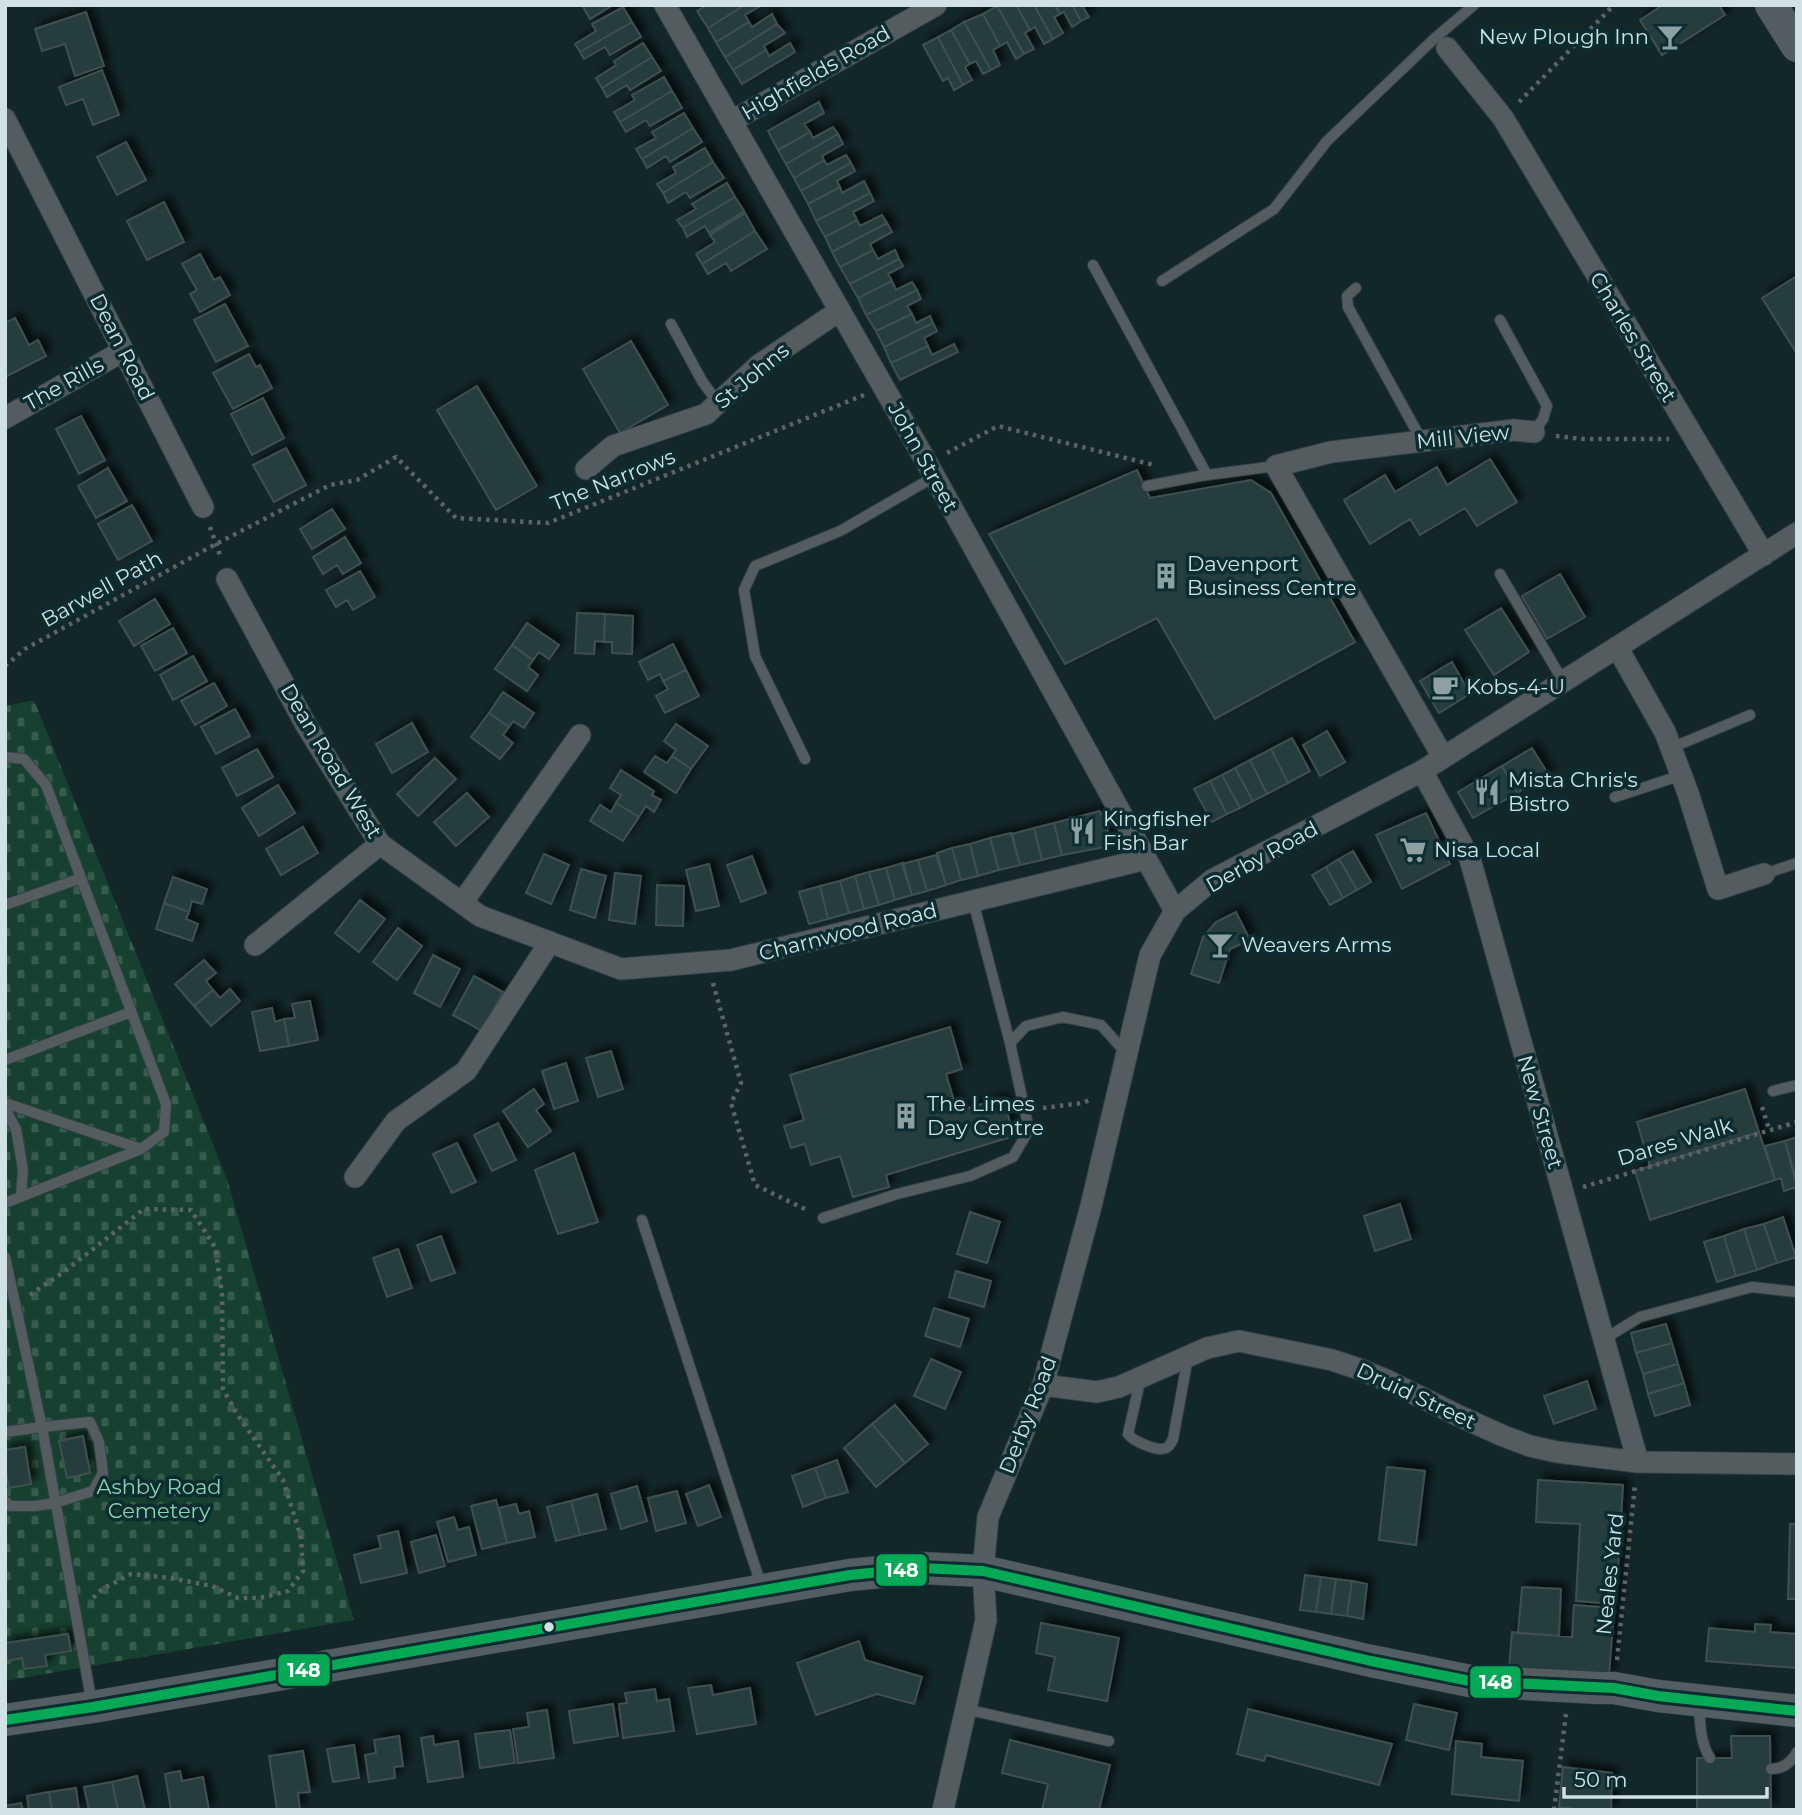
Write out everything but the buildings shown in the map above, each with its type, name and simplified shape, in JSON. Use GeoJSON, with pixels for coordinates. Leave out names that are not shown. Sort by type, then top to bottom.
{"type":"FeatureCollection","features":[{"type":"Feature","properties":{"kind":"main road"},"geometry":{"type":"LineString","coordinates":[[1771,5],[1797,46]]}},
{"type":"Feature","properties":{"kind":"main road"},"geometry":{"type":"LineString","coordinates":[[5,1720],[850,1575],[922,1568],[983,1571],[1371,1661],[1469,1681],[1615,1688],[1658,1696],[1797,1711]]}},
{"type":"Feature","properties":{"kind":"street","name":"John Street"},"geometry":{"type":"LineString","coordinates":[[665,5],[931,470],[1175,911]]}},
{"type":"Feature","properties":{"kind":"street","name":"Highfields Road"},"geometry":{"type":"LineString","coordinates":[[732,121],[936,5]]}},
{"type":"Feature","properties":{"kind":"street","name":"Charles Street"},"geometry":{"type":"LineString","coordinates":[[1447,48],[1503,118],[1764,555]]}},
{"type":"Feature","properties":{"kind":"street","name":"Dean Road"},"geometry":{"type":"LineString","coordinates":[[5,119],[203,507]]}},
{"type":"Feature","properties":{"kind":"street","name":"St Johns"},"geometry":{"type":"LineString","coordinates":[[586,469],[613,446],[706,414],[760,365],[839,311]]}},
{"type":"Feature","properties":{"kind":"street","name":"The Rills"},"geometry":{"type":"LineString","coordinates":[[5,418],[123,351]]}},
{"type":"Feature","properties":{"kind":"street","name":"Mill View"},"geometry":{"type":"LineString","coordinates":[[1276,466],[1331,452],[1514,430],[1534,432]]}},
{"type":"Feature","properties":{"kind":"street"},"geometry":{"type":"LineString","coordinates":[[1276,466],[1443,757]]}},
{"type":"Feature","properties":{"kind":"street","name":"Derby Road"},"geometry":{"type":"LineString","coordinates":[[943,1810],[986,1620],[983,1571],[988,1517],[1043,1385],[1091,1206],[1150,955],[1175,911],[1212,880],[1422,771],[1797,533]]}},
{"type":"Feature","properties":{"kind":"street","name":"Dean Road West"},"geometry":{"type":"LineString","coordinates":[[227,579],[306,725],[380,844],[480,916],[550,942]]}},
{"type":"Feature","properties":{"kind":"street"},"geometry":{"type":"LineString","coordinates":[[1617,647],[1665,732],[1682,775],[1718,889],[1765,874]]}},
{"type":"Feature","properties":{"kind":"street"},"geometry":{"type":"LineString","coordinates":[[462,903],[580,735]]}},
{"type":"Feature","properties":{"kind":"street","name":"New Street"},"geometry":{"type":"LineString","coordinates":[[1422,771],[1470,859],[1638,1462]]}},
{"type":"Feature","properties":{"kind":"street"},"geometry":{"type":"LineString","coordinates":[[255,945],[380,844]]}},
{"type":"Feature","properties":{"kind":"street","name":"Charnwood Road"},"geometry":{"type":"LineString","coordinates":[[550,942],[621,969],[731,960],[1146,859]]}},
{"type":"Feature","properties":{"kind":"street"},"geometry":{"type":"LineString","coordinates":[[355,1177],[397,1121],[466,1071],[550,942]]}},
{"type":"Feature","properties":{"kind":"street","name":"Druid Street"},"geometry":{"type":"LineString","coordinates":[[1043,1385],[1097,1392],[1119,1387],[1207,1348],[1239,1341],[1332,1360],[1386,1380],[1457,1415],[1530,1446],[1557,1452],[1638,1462],[1797,1464]]}},
{"type":"Feature","properties":{"kind":"lane"},"geometry":{"type":"LineString","coordinates":[[1162,281],[1274,209],[1327,141],[1435,38],[1474,5]]}},
{"type":"Feature","properties":{"kind":"lane"},"geometry":{"type":"LineString","coordinates":[[1093,265],[1203,476]]}},
{"type":"Feature","properties":{"kind":"lane"},"geometry":{"type":"LineString","coordinates":[[1356,288],[1347,296],[1348,307],[1422,441]]}},
{"type":"Feature","properties":{"kind":"lane"},"geometry":{"type":"LineString","coordinates":[[1500,320],[1547,406],[1543,419],[1534,432]]}},
{"type":"Feature","properties":{"kind":"lane"},"geometry":{"type":"LineString","coordinates":[[671,324],[702,381],[718,403]]}},
{"type":"Feature","properties":{"kind":"lane"},"geometry":{"type":"LineString","coordinates":[[1147,486],[1276,466]]}},
{"type":"Feature","properties":{"kind":"lane"},"geometry":{"type":"LineString","coordinates":[[805,759],[755,656],[744,590],[755,566],[840,531],[931,470]]}},
{"type":"Feature","properties":{"kind":"lane"},"geometry":{"type":"LineString","coordinates":[[1500,574],[1563,681]]}},
{"type":"Feature","properties":{"kind":"lane"},"geometry":{"type":"LineString","coordinates":[[1671,748],[1750,715]]}},
{"type":"Feature","properties":{"kind":"lane"},"geometry":{"type":"LineString","coordinates":[[5,757],[24,759],[46,785],[166,1104],[164,1132],[141,1149],[5,1203]]}},
{"type":"Feature","properties":{"kind":"lane"},"geometry":{"type":"LineString","coordinates":[[1615,797],[1682,775]]}},
{"type":"Feature","properties":{"kind":"lane"},"geometry":{"type":"LineString","coordinates":[[1765,874],[1797,863]]}},
{"type":"Feature","properties":{"kind":"lane"},"geometry":{"type":"LineString","coordinates":[[5,905],[81,878]]}},
{"type":"Feature","properties":{"kind":"lane"},"geometry":{"type":"LineString","coordinates":[[823,1218],[897,1194],[970,1176],[1013,1157],[1029,1130],[1010,1043],[973,901]]}},
{"type":"Feature","properties":{"kind":"lane"},"geometry":{"type":"LineString","coordinates":[[5,1060],[131,1012]]}},
{"type":"Feature","properties":{"kind":"lane"},"geometry":{"type":"LineString","coordinates":[[1010,1043],[1026,1026],[1063,1017],[1101,1025],[1127,1054]]}},
{"type":"Feature","properties":{"kind":"lane"},"geometry":{"type":"LineString","coordinates":[[1773,1091],[1797,1085]]}},
{"type":"Feature","properties":{"kind":"lane"},"geometry":{"type":"LineString","coordinates":[[5,1102],[141,1149]]}},
{"type":"Feature","properties":{"kind":"lane"},"geometry":{"type":"LineString","coordinates":[[5,1110],[16,1129],[23,1170],[21,1196]]}},
{"type":"Feature","properties":{"kind":"lane"},"geometry":{"type":"LineString","coordinates":[[642,1220],[763,1590]]}},
{"type":"Feature","properties":{"kind":"lane"},"geometry":{"type":"LineString","coordinates":[[5,1256],[42,1427],[93,1707]]}},
{"type":"Feature","properties":{"kind":"lane"},"geometry":{"type":"LineString","coordinates":[[1604,1339],[1640,1317],[1752,1287],[1797,1292]]}},
{"type":"Feature","properties":{"kind":"lane"},"geometry":{"type":"LineString","coordinates":[[1141,1377],[1128,1434],[1134,1441],[1160,1449],[1166,1448],[1173,1438],[1188,1357]]}},
{"type":"Feature","properties":{"kind":"lane"},"geometry":{"type":"LineString","coordinates":[[5,1432],[90,1422],[99,1442],[103,1473],[93,1490],[55,1503],[10,1506],[5,1501]]}},
{"type":"Feature","properties":{"kind":"lane"},"geometry":{"type":"LineString","coordinates":[[1698,1700],[1701,1733],[1710,1758]]}},
{"type":"Feature","properties":{"kind":"lane"},"geometry":{"type":"LineString","coordinates":[[965,1709],[1109,1741]]}},
{"type":"Feature","properties":{"kind":"lane"},"geometry":{"type":"LineString","coordinates":[[1770,1769],[1785,1766],[1793,1760],[1797,1752]]}},
{"type":"Feature","properties":{"kind":"path"},"geometry":{"type":"LineString","coordinates":[[1503,118],[1614,5]]}},
{"type":"Feature","properties":{"kind":"path","name":"The Narrows"},"geometry":{"type":"LineString","coordinates":[[216,544],[330,485],[357,480],[396,457],[456,518],[548,523],[884,387]]}},
{"type":"Feature","properties":{"kind":"path"},"geometry":{"type":"LineString","coordinates":[[931,470],[998,426],[1203,476]]}},
{"type":"Feature","properties":{"kind":"path","name":"Mill View"},"geometry":{"type":"LineString","coordinates":[[1534,432],[1583,439],[1694,440]]}},
{"type":"Feature","properties":{"kind":"path"},"geometry":{"type":"LineString","coordinates":[[203,507],[227,579]]}},
{"type":"Feature","properties":{"kind":"path","name":"Barwell Path"},"geometry":{"type":"LineString","coordinates":[[5,666],[25,649],[216,544]]}},
{"type":"Feature","properties":{"kind":"path"},"geometry":{"type":"LineString","coordinates":[[706,962],[741,1083],[731,1103],[755,1185],[823,1218]]}},
{"type":"Feature","properties":{"kind":"path"},"geometry":{"type":"LineString","coordinates":[[1024,1101],[1045,1108],[1082,1103],[1117,1091]]}},
{"type":"Feature","properties":{"kind":"path","name":"Dares Walk"},"geometry":{"type":"LineString","coordinates":[[1563,1193],[1797,1122]]}},
{"type":"Feature","properties":{"kind":"path"},"geometry":{"type":"LineString","coordinates":[[16,1305],[65,1271],[144,1209],[191,1210],[215,1247],[222,1294],[223,1389],[283,1480],[301,1537],[303,1571],[288,1591],[260,1598],[238,1598],[212,1586],[131,1574],[102,1589],[75,1615]]}},
{"type":"Feature","properties":{"kind":"path","name":"Neales Yard"},"geometry":{"type":"LineString","coordinates":[[1615,1688],[1638,1462]]}},
{"type":"Feature","properties":{"kind":"path"},"geometry":{"type":"LineString","coordinates":[[1554,1810],[1569,1686]]}},
{"type":"Feature","properties":{"kind":"green space","name":"Ashby Road Cemetery"},"geometry":{"type":"Polygon","coordinates":[[[34,700],[227,1179],[354,1620],[5,1681],[5,706],[34,700]]]}},
{"type":"Feature","properties":{"kind":"transit line","name":"148"},"geometry":{"type":"LineString","coordinates":[[5,1720],[850,1575],[921,1568],[983,1571],[1371,1661],[1470,1681],[1614,1688],[1658,1696],[1797,1711]]}},
{"type":"Feature","properties":{"kind":"place","name":"New Plough Inn"},"geometry":{"type":"Point","coordinates":[1670,37]}},
{"type":"Feature","properties":{"kind":"place","name":"Davenport Business Centre"},"geometry":{"type":"Point","coordinates":[1166,576]}},
{"type":"Feature","properties":{"kind":"place","name":"Kobs-4-U"},"geometry":{"type":"Point","coordinates":[1445,687]}},
{"type":"Feature","properties":{"kind":"place","name":"Mista Chris's Bistro"},"geometry":{"type":"Point","coordinates":[1487,792]}},
{"type":"Feature","properties":{"kind":"place","name":"Kingfisher Fish Bar"},"geometry":{"type":"Point","coordinates":[1082,831]}},
{"type":"Feature","properties":{"kind":"place","name":"Nisa Local"},"geometry":{"type":"Point","coordinates":[1413,850]}},
{"type":"Feature","properties":{"kind":"place","name":"Weavers Arms"},"geometry":{"type":"Point","coordinates":[1220,945]}},
{"type":"Feature","properties":{"kind":"place","name":"The Limes Day Centre"},"geometry":{"type":"Point","coordinates":[906,1116]}}]}
